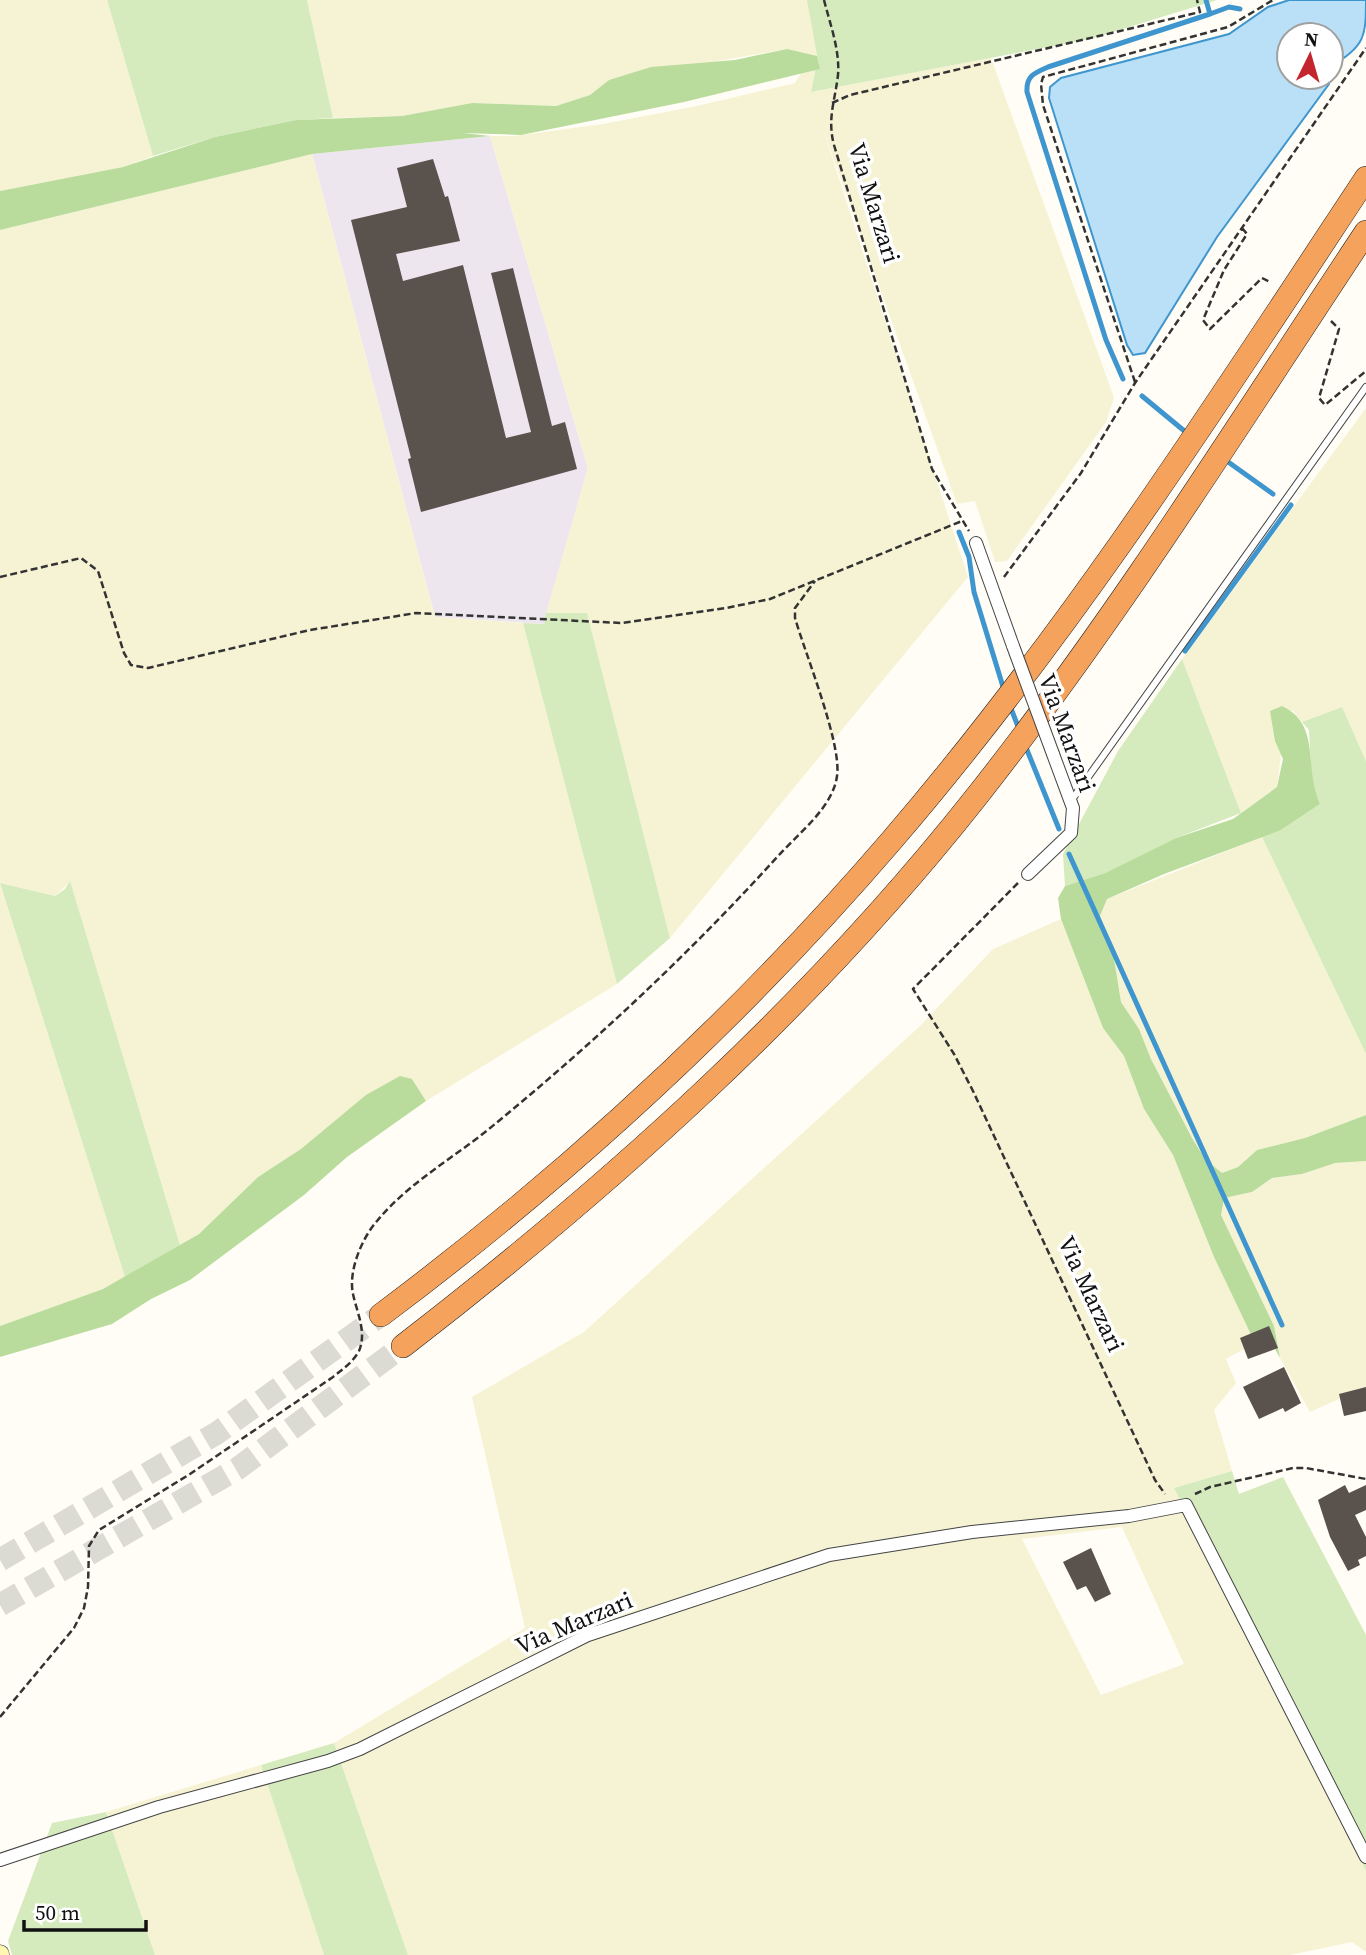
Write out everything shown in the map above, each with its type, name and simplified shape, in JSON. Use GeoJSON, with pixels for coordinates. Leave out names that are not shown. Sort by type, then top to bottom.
{"type":"FeatureCollection","features":[{"type":"Feature","properties":{"kind":"highway"},"geometry":{"type":"LineString","coordinates":[[381,1315],[527,1200],[668,1075],[749,995],[895,837],[1001,707],[1103,569],[1366,178]]}},
{"type":"Feature","properties":{"kind":"highway"},"geometry":{"type":"LineString","coordinates":[[403,1346],[554,1226],[684,1111],[774,1023],[896,892],[975,799],[1099,633],[1366,232]]}},
{"type":"Feature","properties":{"kind":"street","name":"Via Marzari"},"geometry":{"type":"LineString","coordinates":[[976,543],[1073,808],[1071,833],[1028,874]]}},
{"type":"Feature","properties":{"kind":"street","name":"Via Marzari"},"geometry":{"type":"LineString","coordinates":[[0,1860],[159,1807],[328,1761],[360,1749],[588,1635],[829,1555],[972,1532],[1129,1516],[1186,1505]]}},
{"type":"Feature","properties":{"kind":"street"},"geometry":{"type":"LineString","coordinates":[[1186,1505],[1366,1857]]}},
{"type":"Feature","properties":{"kind":"lane"},"geometry":{"type":"LineString","coordinates":[[1071,801],[1366,387]]}},
{"type":"Feature","properties":{"kind":"path","name":"Via Marzari"},"geometry":{"type":"LineString","coordinates":[[824,0],[838,59],[830,129],[834,145],[932,469],[976,543]]}},
{"type":"Feature","properties":{"kind":"path"},"geometry":{"type":"LineString","coordinates":[[832,103],[850,95],[1200,12],[1197,0]]}},
{"type":"Feature","properties":{"kind":"path"},"geometry":{"type":"LineString","coordinates":[[1135,383],[1043,105],[1043,77],[1228,27],[1273,0]]}},
{"type":"Feature","properties":{"kind":"path"},"geometry":{"type":"LineString","coordinates":[[993,590],[1021,558],[1081,473],[1135,383],[1366,48]]}},
{"type":"Feature","properties":{"kind":"path"},"geometry":{"type":"LineString","coordinates":[[1242,228],[1247,234],[1224,270],[1203,320],[1210,329],[1262,278],[1270,282]]}},
{"type":"Feature","properties":{"kind":"path"},"geometry":{"type":"LineString","coordinates":[[1331,321],[1339,329],[1319,398],[1325,405],[1366,371]]}},
{"type":"Feature","properties":{"kind":"path"},"geometry":{"type":"LineString","coordinates":[[0,578],[81,558],[91,564],[98,571],[124,653],[131,665],[148,668],[310,630],[415,614],[622,623],[759,601],[962,521]]}},
{"type":"Feature","properties":{"kind":"path"},"geometry":{"type":"LineString","coordinates":[[0,1717],[74,1628],[84,1608],[88,1587],[89,1546],[99,1530],[201,1467],[334,1377],[353,1361],[360,1348],[362,1327],[352,1291],[354,1269],[360,1250],[376,1222],[402,1196],[495,1124],[636,1003],[748,889],[828,800],[837,777],[836,748],[794,618],[795,608],[815,581]]}},
{"type":"Feature","properties":{"kind":"path","name":"Via Marzari"},"geometry":{"type":"LineString","coordinates":[[1028,874],[913,989],[942,1032],[973,1091],[1155,1480],[1163,1492],[1186,1505]]}},
{"type":"Feature","properties":{"kind":"path"},"geometry":{"type":"LineString","coordinates":[[1186,1505],[1194,1494],[1210,1487],[1293,1468],[1366,1479]]}},
{"type":"Feature","properties":{"kind":"shaded area"},"geometry":{"type":"Polygon","coordinates":[[[0,0],[107,0],[153,156],[123,167],[0,191],[0,0]]]}},
{"type":"Feature","properties":{"kind":"shaded area"},"geometry":{"type":"Polygon","coordinates":[[[307,0],[822,0],[834,63],[787,49],[609,80],[590,95],[556,106],[472,103],[402,116],[333,118],[307,0]]]}},
{"type":"Feature","properties":{"kind":"shaded area"},"geometry":{"type":"Polygon","coordinates":[[[991,58],[1114,398],[1106,422],[1007,561],[995,562],[975,501],[957,504],[823,129],[968,577],[670,938],[587,613],[546,613],[588,468],[490,136],[514,136],[603,124],[697,106],[795,83],[803,70],[816,67],[811,92],[991,58]]]}},
{"type":"Feature","properties":{"kind":"shaded area"},"geometry":{"type":"Polygon","coordinates":[[[490,136],[588,468],[544,624],[435,617],[312,154],[490,136]]]}},
{"type":"Feature","properties":{"kind":"shaded area"},"geometry":{"type":"Polygon","coordinates":[[[312,154],[435,617],[523,623],[617,984],[426,1101],[412,1079],[258,1177],[200,1233],[180,1245],[70,882],[55,896],[0,883],[0,230],[312,154]]]}},
{"type":"Feature","properties":{"kind":"shaded area"},"geometry":{"type":"Polygon","coordinates":[[[1366,408],[1366,761],[1342,707],[1302,722],[1293,711],[1270,711],[1281,754],[1277,787],[1241,813],[1182,659],[1366,408]]]}},
{"type":"Feature","properties":{"kind":"shaded area"},"geometry":{"type":"Polygon","coordinates":[[[1262,837],[1366,1054],[1366,1115],[1305,1138],[1257,1150],[1238,1167],[1222,1173],[1205,1159],[1192,1138],[1151,1059],[1139,1029],[1121,1002],[1112,946],[1100,916],[1107,899],[1262,837]]]}},
{"type":"Feature","properties":{"kind":"shaded area"},"geometry":{"type":"Polygon","coordinates":[[[0,883],[125,1277],[103,1289],[0,1326],[0,883]]]}},
{"type":"Feature","properties":{"kind":"shaded area"},"geometry":{"type":"Polygon","coordinates":[[[1061,919],[1103,1028],[1124,1056],[1144,1109],[1173,1155],[1214,1257],[1255,1343],[1226,1359],[1236,1383],[1214,1410],[1232,1471],[1174,1488],[1366,1871],[1366,1952],[1352,1942],[1290,1955],[408,1955],[334,1743],[525,1628],[472,1397],[584,1332],[919,1027],[993,949],[1061,919]],[[1122,1527],[1022,1539],[1101,1695],[1184,1664],[1122,1527]]]}},
{"type":"Feature","properties":{"kind":"shaded area"},"geometry":{"type":"Polygon","coordinates":[[[1366,1161],[1366,1387],[1310,1412],[1280,1358],[1274,1326],[1220,1214],[1224,1198],[1252,1192],[1272,1178],[1302,1174],[1335,1163],[1366,1161]]]}},
{"type":"Feature","properties":{"kind":"shaded area"},"geometry":{"type":"Polygon","coordinates":[[[261,1765],[324,1955],[155,1955],[106,1812],[261,1765]]]}},
{"type":"Feature","properties":{"kind":"green space"},"geometry":{"type":"Polygon","coordinates":[[[107,0],[307,0],[333,118],[296,120],[215,137],[153,156],[107,0]]]}},
{"type":"Feature","properties":{"kind":"green space"},"geometry":{"type":"Polygon","coordinates":[[[807,0],[1217,0],[1090,39],[811,92],[816,67],[819,66],[807,0]]]}},
{"type":"Feature","properties":{"kind":"green space"},"geometry":{"type":"Polygon","coordinates":[[[787,49],[817,56],[820,69],[684,102],[521,135],[463,133],[490,136],[312,154],[0,230],[0,191],[123,167],[215,137],[296,120],[402,116],[472,103],[556,106],[590,95],[609,80],[651,67],[735,60],[787,49]]]}},
{"type":"Feature","properties":{"kind":"green space"},"geometry":{"type":"Polygon","coordinates":[[[546,613],[587,613],[670,938],[617,984],[523,623],[544,624],[546,613]]]}},
{"type":"Feature","properties":{"kind":"green space"},"geometry":{"type":"Polygon","coordinates":[[[1182,659],[1241,813],[1176,838],[1105,873],[1065,886],[1063,854],[1118,751],[1182,659]]]}},
{"type":"Feature","properties":{"kind":"green space"},"geometry":{"type":"Polygon","coordinates":[[[1282,706],[1294,714],[1307,736],[1315,790],[1320,804],[1281,830],[1164,874],[1107,899],[1100,916],[1112,946],[1121,1002],[1139,1029],[1151,1059],[1192,1138],[1205,1159],[1222,1173],[1238,1167],[1257,1150],[1305,1138],[1366,1115],[1366,1161],[1335,1163],[1302,1174],[1272,1178],[1252,1192],[1224,1198],[1221,1215],[1274,1326],[1280,1358],[1268,1336],[1255,1343],[1214,1257],[1173,1155],[1144,1109],[1124,1056],[1103,1028],[1061,919],[1058,898],[1065,886],[1105,873],[1176,838],[1233,819],[1277,787],[1283,759],[1275,741],[1270,711],[1282,706]]]}},
{"type":"Feature","properties":{"kind":"green space"},"geometry":{"type":"Polygon","coordinates":[[[1342,707],[1366,761],[1366,1054],[1262,837],[1281,830],[1320,804],[1312,786],[1309,730],[1302,722],[1342,707]]]}},
{"type":"Feature","properties":{"kind":"green space"},"geometry":{"type":"Polygon","coordinates":[[[70,881],[180,1245],[125,1277],[0,883],[55,896],[65,889],[70,881]]]}},
{"type":"Feature","properties":{"kind":"green space"},"geometry":{"type":"Polygon","coordinates":[[[400,1076],[412,1079],[426,1101],[347,1157],[304,1195],[190,1280],[151,1299],[112,1324],[0,1357],[0,1326],[103,1289],[199,1234],[258,1177],[301,1149],[366,1095],[400,1076]]]}},
{"type":"Feature","properties":{"kind":"green space"},"geometry":{"type":"Polygon","coordinates":[[[1232,1471],[1239,1494],[1283,1477],[1366,1635],[1366,1871],[1174,1488],[1232,1471]]]}},
{"type":"Feature","properties":{"kind":"green space"},"geometry":{"type":"Polygon","coordinates":[[[334,1743],[408,1955],[324,1955],[261,1765],[334,1743]]]}},
{"type":"Feature","properties":{"kind":"green space"},"geometry":{"type":"Polygon","coordinates":[[[106,1812],[155,1955],[12,1955],[8,1941],[52,1823],[106,1812]]]}},
{"type":"Feature","properties":{"kind":"water"},"geometry":{"type":"Polygon","coordinates":[[[1289,0],[1366,0],[1364,32],[1357,46],[1345,57],[1345,21],[1275,21],[1275,91],[1324,91],[1217,237],[1145,353],[1133,355],[1127,345],[1049,98],[1050,87],[1061,78],[1229,34],[1268,7],[1289,0]]]}},
{"type":"Feature","properties":{"kind":"building"},"geometry":{"type":"Polygon","coordinates":[[[433,159],[445,197],[448,196],[460,241],[396,254],[403,281],[463,265],[506,438],[531,432],[491,273],[513,268],[552,426],[565,422],[577,469],[421,512],[408,459],[411,458],[351,220],[407,207],[397,168],[433,159]]]}},
{"type":"Feature","properties":{"kind":"building"},"geometry":{"type":"Polygon","coordinates":[[[1269,1326],[1278,1348],[1248,1359],[1240,1338],[1269,1326]]]}},
{"type":"Feature","properties":{"kind":"building"},"geometry":{"type":"Polygon","coordinates":[[[1284,1367],[1301,1403],[1285,1412],[1283,1408],[1259,1419],[1243,1387],[1284,1367]]]}},
{"type":"Feature","properties":{"kind":"building"},"geometry":{"type":"Polygon","coordinates":[[[1366,1387],[1366,1411],[1344,1416],[1339,1394],[1366,1387]]]}},
{"type":"Feature","properties":{"kind":"building"},"geometry":{"type":"Polygon","coordinates":[[[1345,1485],[1349,1493],[1366,1485],[1366,1510],[1355,1515],[1366,1537],[1366,1556],[1358,1560],[1360,1565],[1348,1571],[1330,1537],[1318,1500],[1345,1485]]]}},
{"type":"Feature","properties":{"kind":"building"},"geometry":{"type":"Polygon","coordinates":[[[1091,1548],[1111,1594],[1095,1602],[1086,1586],[1077,1590],[1063,1562],[1091,1548]]]}},
{"type":"Feature","properties":{"kind":"waterway"},"geometry":{"type":"LineString","coordinates":[[1123,379],[1106,340],[1027,92],[1028,82],[1035,73],[1048,67],[1210,14],[1206,0]]}},
{"type":"Feature","properties":{"kind":"waterway"},"geometry":{"type":"LineString","coordinates":[[1210,14],[1229,7],[1240,9]]}},
{"type":"Feature","properties":{"kind":"waterway"},"geometry":{"type":"LineString","coordinates":[[1142,396],[1188,434]]}},
{"type":"Feature","properties":{"kind":"waterway"},"geometry":{"type":"LineString","coordinates":[[1224,459],[1273,494]]}},
{"type":"Feature","properties":{"kind":"waterway"},"geometry":{"type":"LineString","coordinates":[[1185,651],[1291,505]]}},
{"type":"Feature","properties":{"kind":"waterway"},"geometry":{"type":"LineString","coordinates":[[959,532],[969,557],[974,592],[1004,690]]}},
{"type":"Feature","properties":{"kind":"waterway"},"geometry":{"type":"LineString","coordinates":[[1010,706],[1019,729]]}},
{"type":"Feature","properties":{"kind":"waterway"},"geometry":{"type":"LineString","coordinates":[[1025,745],[1059,829]]}},
{"type":"Feature","properties":{"kind":"waterway"},"geometry":{"type":"LineString","coordinates":[[1069,854],[1282,1325]]}},
{"type":"Feature","properties":{"kind":"tunnel"},"geometry":{"type":"LineString","coordinates":[[0,1560],[217,1433],[381,1315]]}},
{"type":"Feature","properties":{"kind":"tunnel"},"geometry":{"type":"LineString","coordinates":[[0,1605],[237,1469],[403,1346]]}}]}
